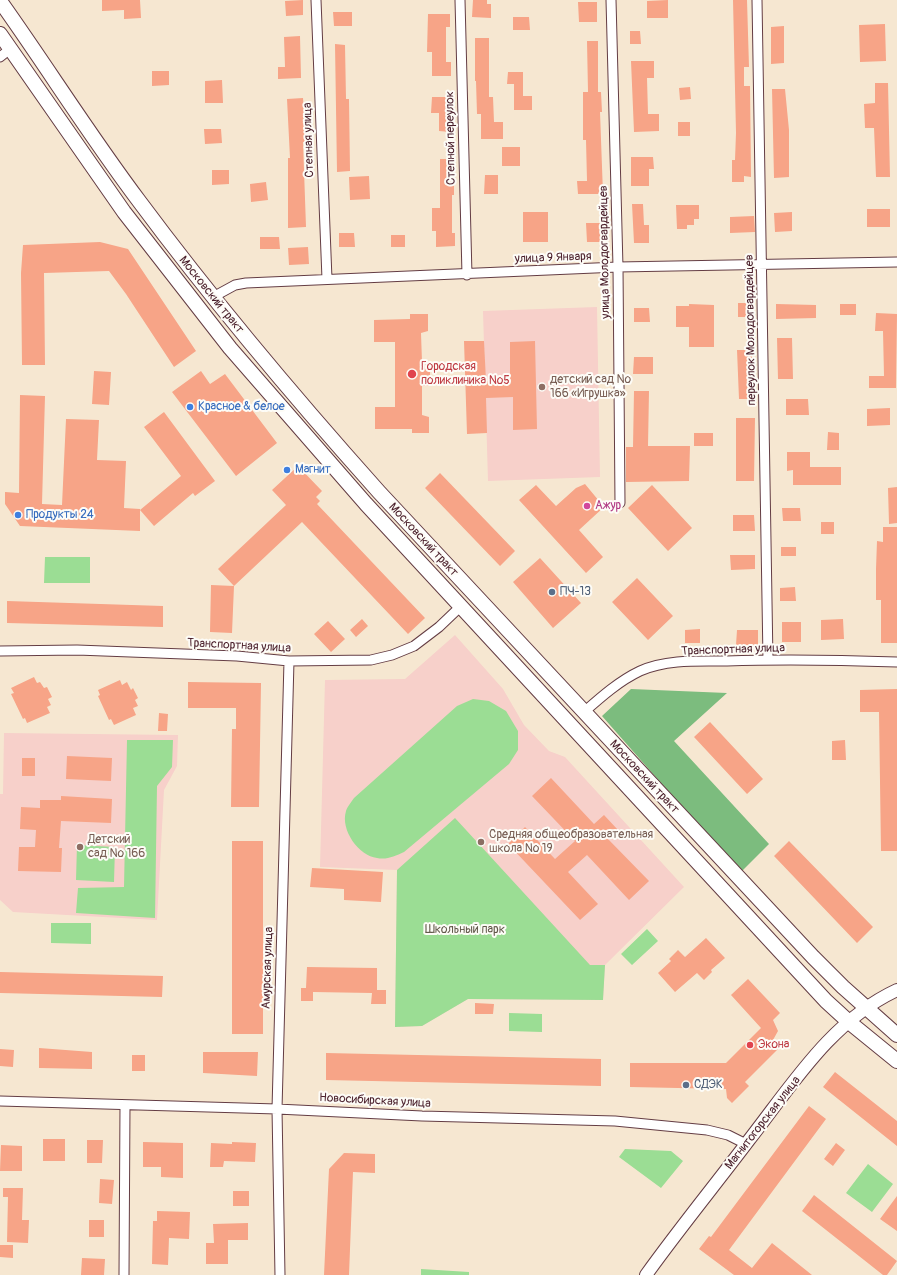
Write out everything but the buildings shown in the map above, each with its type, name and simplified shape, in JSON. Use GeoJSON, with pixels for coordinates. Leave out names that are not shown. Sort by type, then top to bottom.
{"type":"FeatureCollection","features":[{"type":"Feature","properties":{"kind":"main road","name":"Московский тракт"},"geometry":{"type":"LineString","coordinates":[[0,1],[130,189],[213,297],[314,419],[374,486],[813,957],[866,1008],[897,1035]]}},
{"type":"Feature","properties":{"kind":"main road","name":"Московский тракт"},"geometry":{"type":"LineString","coordinates":[[0,34],[5,53],[120,206],[230,348],[366,504],[822,996],[849,1022],[897,1061]]}},
{"type":"Feature","properties":{"kind":"street","name":"Степная улица"},"geometry":{"type":"LineString","coordinates":[[316,0],[327,280]]}},
{"type":"Feature","properties":{"kind":"street","name":"Степной переулок"},"geometry":{"type":"LineString","coordinates":[[460,0],[467,274]]}},
{"type":"Feature","properties":{"kind":"street","name":"улица Молодогвардейцев"},"geometry":{"type":"LineString","coordinates":[[610,0],[618,267],[620,503]]}},
{"type":"Feature","properties":{"kind":"street","name":"переулок Молодогвардейцев"},"geometry":{"type":"LineString","coordinates":[[757,0],[763,264],[768,660]]}},
{"type":"Feature","properties":{"kind":"street","name":"улица 9 Января"},"geometry":{"type":"LineString","coordinates":[[213,297],[235,285],[246,283],[618,267],[897,262]]}},
{"type":"Feature","properties":{"kind":"street","name":"Транспортная улица"},"geometry":{"type":"LineString","coordinates":[[0,651],[77,650],[237,656],[289,661],[356,661],[392,656],[421,641],[460,607]]}},
{"type":"Feature","properties":{"kind":"street","name":"Транспортная улица"},"geometry":{"type":"LineString","coordinates":[[584,712],[625,680],[641,671],[661,665],[690,662],[768,660],[897,662]]}},
{"type":"Feature","properties":{"kind":"street","name":"Амурская улица"},"geometry":{"type":"LineString","coordinates":[[280,1275],[277,1109],[289,661]]}},
{"type":"Feature","properties":{"kind":"street","name":"Магнитогорская улица"},"geometry":{"type":"LineString","coordinates":[[646,1275],[813,1059],[849,1022],[866,1008],[897,990]]}},
{"type":"Feature","properties":{"kind":"street","name":"Новосибирская улица"},"geometry":{"type":"LineString","coordinates":[[0,1101],[277,1109],[422,1116],[615,1121],[707,1130],[728,1135],[746,1144]]}},
{"type":"Feature","properties":{"kind":"street"},"geometry":{"type":"LineString","coordinates":[[124,1275],[126,1105]]}},
{"type":"Feature","properties":{"kind":"shaded area","name":"детский сад № 166 «Игрушка»"},"geometry":{"type":"Polygon","coordinates":[[[597,307],[600,477],[488,481],[483,311],[597,307]]]}},
{"type":"Feature","properties":{"kind":"shaded area","name":"Средняя общеобразовательная школа № 19"},"geometry":{"type":"Polygon","coordinates":[[[455,635],[503,689],[524,725],[549,751],[565,757],[684,887],[605,965],[603,1000],[468,999],[422,1026],[395,1027],[397,870],[320,867],[325,680],[405,679],[455,635]]]}},
{"type":"Feature","properties":{"kind":"shaded area","name":"Детский сад № 166"},"geometry":{"type":"Polygon","coordinates":[[[4,733],[178,735],[177,766],[164,790],[157,920],[13,912],[0,900],[0,794],[3,794],[4,733]]]}},
{"type":"Feature","properties":{"kind":"green space"},"geometry":{"type":"Polygon","coordinates":[[[45,557],[90,557],[90,583],[44,583],[45,557]]]}},
{"type":"Feature","properties":{"kind":"green space"},"geometry":{"type":"Polygon","coordinates":[[[631,689],[727,693],[674,741],[769,844],[740,873],[602,716],[631,689]]]}},
{"type":"Feature","properties":{"kind":"green space"},"geometry":{"type":"Polygon","coordinates":[[[473,699],[489,701],[506,711],[518,731],[518,750],[509,764],[404,852],[391,857],[377,858],[364,852],[352,841],[348,834],[345,818],[347,808],[351,802],[457,706],[473,699]]]}},
{"type":"Feature","properties":{"kind":"green space"},"geometry":{"type":"Polygon","coordinates":[[[127,740],[173,740],[172,767],[157,786],[155,918],[76,913],[78,888],[124,887],[127,740]]]}},
{"type":"Feature","properties":{"kind":"green space","name":"Школьный парк"},"geometry":{"type":"Polygon","coordinates":[[[455,818],[590,965],[605,965],[603,1000],[468,999],[422,1026],[395,1027],[397,870],[455,818]]]}},
{"type":"Feature","properties":{"kind":"green space"},"geometry":{"type":"Polygon","coordinates":[[[77,845],[115,847],[114,882],[76,880],[77,845]]]}},
{"type":"Feature","properties":{"kind":"green space"},"geometry":{"type":"Polygon","coordinates":[[[51,923],[91,923],[91,944],[51,943],[51,923]]]}},
{"type":"Feature","properties":{"kind":"green space"},"geometry":{"type":"Polygon","coordinates":[[[647,929],[658,941],[632,965],[621,954],[647,929]]]}},
{"type":"Feature","properties":{"kind":"green space"},"geometry":{"type":"Polygon","coordinates":[[[509,1013],[542,1014],[542,1032],[509,1031],[509,1013]]]}},
{"type":"Feature","properties":{"kind":"green space"},"geometry":{"type":"Polygon","coordinates":[[[625,1149],[671,1151],[683,1161],[661,1188],[619,1157],[625,1149]]]}},
{"type":"Feature","properties":{"kind":"green space"},"geometry":{"type":"Polygon","coordinates":[[[868,1164],[893,1184],[872,1212],[846,1193],[868,1164]]]}},
{"type":"Feature","properties":{"kind":"green space"},"geometry":{"type":"Polygon","coordinates":[[[421,1269],[469,1272],[469,1275],[421,1275],[421,1269]]]}},
{"type":"Feature","properties":{"kind":"place","name":"Городская поликлиника №5"},"geometry":{"type":"Point","coordinates":[412,374]}},
{"type":"Feature","properties":{"kind":"place","name":"детский сад № 166 «Игрушка»"},"geometry":{"type":"Point","coordinates":[542,387]}},
{"type":"Feature","properties":{"kind":"place","name":"Красное & белое"},"geometry":{"type":"Point","coordinates":[190,407]}},
{"type":"Feature","properties":{"kind":"place","name":"Магнит"},"geometry":{"type":"Point","coordinates":[287,470]}},
{"type":"Feature","properties":{"kind":"place","name":"Ажур"},"geometry":{"type":"Point","coordinates":[587,506]}},
{"type":"Feature","properties":{"kind":"place","name":"Продукты 24"},"geometry":{"type":"Point","coordinates":[18,515]}},
{"type":"Feature","properties":{"kind":"place","name":"ПЧ-13"},"geometry":{"type":"Point","coordinates":[552,592]}},
{"type":"Feature","properties":{"kind":"place","name":"Средняя общеобразовательная школа № 19"},"geometry":{"type":"Point","coordinates":[481,842]}},
{"type":"Feature","properties":{"kind":"place","name":"Детский сад № 166"},"geometry":{"type":"Point","coordinates":[80,847]}},
{"type":"Feature","properties":{"kind":"place","name":"Экона"},"geometry":{"type":"Point","coordinates":[750,1045]}},
{"type":"Feature","properties":{"kind":"place","name":"СДЭК"},"geometry":{"type":"Point","coordinates":[686,1085]}}]}
